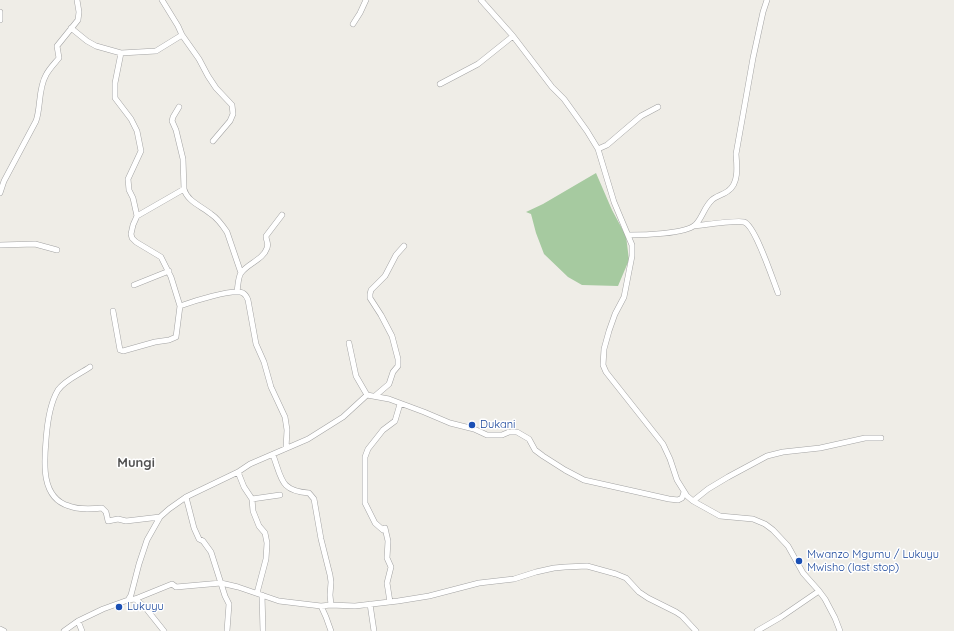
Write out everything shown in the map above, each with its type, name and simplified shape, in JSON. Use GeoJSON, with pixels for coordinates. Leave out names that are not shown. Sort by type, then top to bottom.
{"type":"FeatureCollection","features":[{"type":"Feature","properties":{"kind":"street"},"geometry":{"type":"LineString","coordinates":[[0,193],[4,181],[39,115],[40,97],[45,76],[59,58],[57,46],[78,20],[79,15],[77,0]]}},
{"type":"Feature","properties":{"kind":"street"},"geometry":{"type":"LineString","coordinates":[[162,0],[208,76],[216,88],[232,105],[233,114],[230,121],[212,141]]}},
{"type":"Feature","properties":{"kind":"street"},"geometry":{"type":"LineString","coordinates":[[353,24],[366,0]]}},
{"type":"Feature","properties":{"kind":"street"},"geometry":{"type":"LineString","coordinates":[[481,0],[513,36],[587,130],[598,149],[614,202],[632,245],[632,256],[625,293],[609,331],[604,350],[603,365],[611,381],[663,444],[677,480],[684,492],[694,502],[720,516],[753,519],[765,524],[788,546],[802,573],[819,591],[835,618],[840,631]]}},
{"type":"Feature","properties":{"kind":"street"},"geometry":{"type":"LineString","coordinates":[[694,226],[711,201],[728,191],[733,186],[737,167],[736,154],[753,58],[767,0]]}},
{"type":"Feature","properties":{"kind":"street"},"geometry":{"type":"LineString","coordinates":[[0,12],[0,20]]}},
{"type":"Feature","properties":{"kind":"street"},"geometry":{"type":"LineString","coordinates":[[71,28],[87,41],[96,46],[120,53],[156,51],[182,35]]}},
{"type":"Feature","properties":{"kind":"street"},"geometry":{"type":"LineString","coordinates":[[440,84],[478,64],[513,36]]}},
{"type":"Feature","properties":{"kind":"street"},"geometry":{"type":"LineString","coordinates":[[120,53],[115,83],[115,98],[132,119],[137,131],[141,151],[130,174],[128,184],[137,216]]}},
{"type":"Feature","properties":{"kind":"street"},"geometry":{"type":"LineString","coordinates":[[179,107],[172,121],[176,130],[183,159],[184,189],[187,198],[212,215],[228,232],[241,273],[237,292]]}},
{"type":"Feature","properties":{"kind":"street"},"geometry":{"type":"LineString","coordinates":[[598,149],[607,145],[641,116],[658,107]]}},
{"type":"Feature","properties":{"kind":"street"},"geometry":{"type":"LineString","coordinates":[[113,311],[117,328],[119,348],[123,351],[176,337],[180,306],[169,271],[161,258],[136,242],[132,238],[131,234],[137,216],[184,189]]}},
{"type":"Feature","properties":{"kind":"street"},"geometry":{"type":"LineString","coordinates":[[241,273],[261,257],[267,250],[268,243],[266,236],[282,215]]}},
{"type":"Feature","properties":{"kind":"street"},"geometry":{"type":"LineString","coordinates":[[628,235],[656,235],[694,226],[741,222],[748,225],[755,235],[778,293]]}},
{"type":"Feature","properties":{"kind":"street"},"geometry":{"type":"LineString","coordinates":[[0,245],[35,244],[57,250]]}},
{"type":"Feature","properties":{"kind":"street"},"geometry":{"type":"LineString","coordinates":[[375,396],[389,384],[393,372],[398,366],[398,359],[392,336],[370,298],[370,294],[371,290],[385,276],[396,255],[404,246]]}},
{"type":"Feature","properties":{"kind":"street"},"geometry":{"type":"LineString","coordinates":[[134,285],[169,271]]}},
{"type":"Feature","properties":{"kind":"street"},"geometry":{"type":"LineString","coordinates":[[180,306],[225,293],[242,292],[246,296],[256,344],[264,362],[271,387],[283,411],[288,430],[286,448]]}},
{"type":"Feature","properties":{"kind":"street"},"geometry":{"type":"LineString","coordinates":[[349,343],[356,376],[367,395]]}},
{"type":"Feature","properties":{"kind":"street"},"geometry":{"type":"LineString","coordinates":[[90,367],[63,385],[58,391],[53,402],[47,426],[44,464],[48,486],[52,494],[68,506],[80,509],[102,508],[106,512],[108,522],[118,519],[126,521],[160,517]]}},
{"type":"Feature","properties":{"kind":"street"},"geometry":{"type":"LineString","coordinates":[[128,600],[131,595],[147,540],[160,517],[169,509],[186,497],[238,472],[250,464],[308,439],[343,416],[367,395],[390,400],[450,423],[474,429],[487,435],[502,435],[509,432],[517,432],[529,439],[534,449],[543,456],[565,470],[590,482],[678,500],[682,498],[684,492]]}},
{"type":"Feature","properties":{"kind":"street"},"geometry":{"type":"LineString","coordinates":[[390,602],[387,583],[391,568],[387,558],[387,536],[385,529],[383,530],[375,522],[365,503],[366,457],[368,449],[383,430],[395,420],[400,404]]}},
{"type":"Feature","properties":{"kind":"street"},"geometry":{"type":"LineString","coordinates":[[694,502],[708,489],[722,480],[767,456],[783,452],[820,448],[859,439],[881,438]]}},
{"type":"Feature","properties":{"kind":"street"},"geometry":{"type":"LineString","coordinates":[[273,455],[285,485],[292,490],[309,493],[314,499],[330,575],[331,605]]}},
{"type":"Feature","properties":{"kind":"street"},"geometry":{"type":"LineString","coordinates":[[238,472],[244,487],[252,499],[253,511],[260,526],[265,532],[266,559],[260,594],[263,631]]}},
{"type":"Feature","properties":{"kind":"street"},"geometry":{"type":"LineString","coordinates":[[252,499],[280,495]]}},
{"type":"Feature","properties":{"kind":"street"},"geometry":{"type":"LineString","coordinates":[[186,497],[194,528],[199,539],[211,552],[229,604],[227,631]]}},
{"type":"Feature","properties":{"kind":"street"},"geometry":{"type":"LineString","coordinates":[[64,631],[103,609],[135,599],[172,584],[176,587],[221,583],[293,603],[321,606],[347,606],[390,602],[429,596],[479,583],[516,579],[554,568],[587,566],[626,578],[643,595],[682,616],[696,631]]}},
{"type":"Feature","properties":{"kind":"street"},"geometry":{"type":"LineString","coordinates":[[757,631],[781,618],[819,591]]}},
{"type":"Feature","properties":{"kind":"street"},"geometry":{"type":"LineString","coordinates":[[135,599],[144,606],[164,631]]}},
{"type":"Feature","properties":{"kind":"street"},"geometry":{"type":"LineString","coordinates":[[370,604],[374,631]]}},
{"type":"Feature","properties":{"kind":"street"},"geometry":{"type":"LineString","coordinates":[[321,606],[331,631]]}},
{"type":"Feature","properties":{"kind":"street"},"geometry":{"type":"LineString","coordinates":[[78,622],[82,631]]}},
{"type":"Feature","properties":{"kind":"street"},"geometry":{"type":"LineString","coordinates":[[0,629],[4,631]]}},
{"type":"Feature","properties":{"kind":"green space"},"geometry":{"type":"Polygon","coordinates":[[[596,173],[612,210],[626,236],[629,260],[618,286],[582,285],[568,277],[544,254],[531,214],[526,212],[543,204],[596,173]]]}},
{"type":"Feature","properties":{"kind":"place","name":"Dukani"},"geometry":{"type":"Point","coordinates":[472,425]}},
{"type":"Feature","properties":{"kind":"place","name":"Mwanzo Mgumu / Lukuyu Mwisho (last stop)"},"geometry":{"type":"Point","coordinates":[799,561]}},
{"type":"Feature","properties":{"kind":"place","name":"Lukuyu"},"geometry":{"type":"Point","coordinates":[119,607]}},
{"type":"Feature","properties":{"kind":"district","name":"Mungi"},"geometry":{"type":"Point","coordinates":[136,463]}}]}
